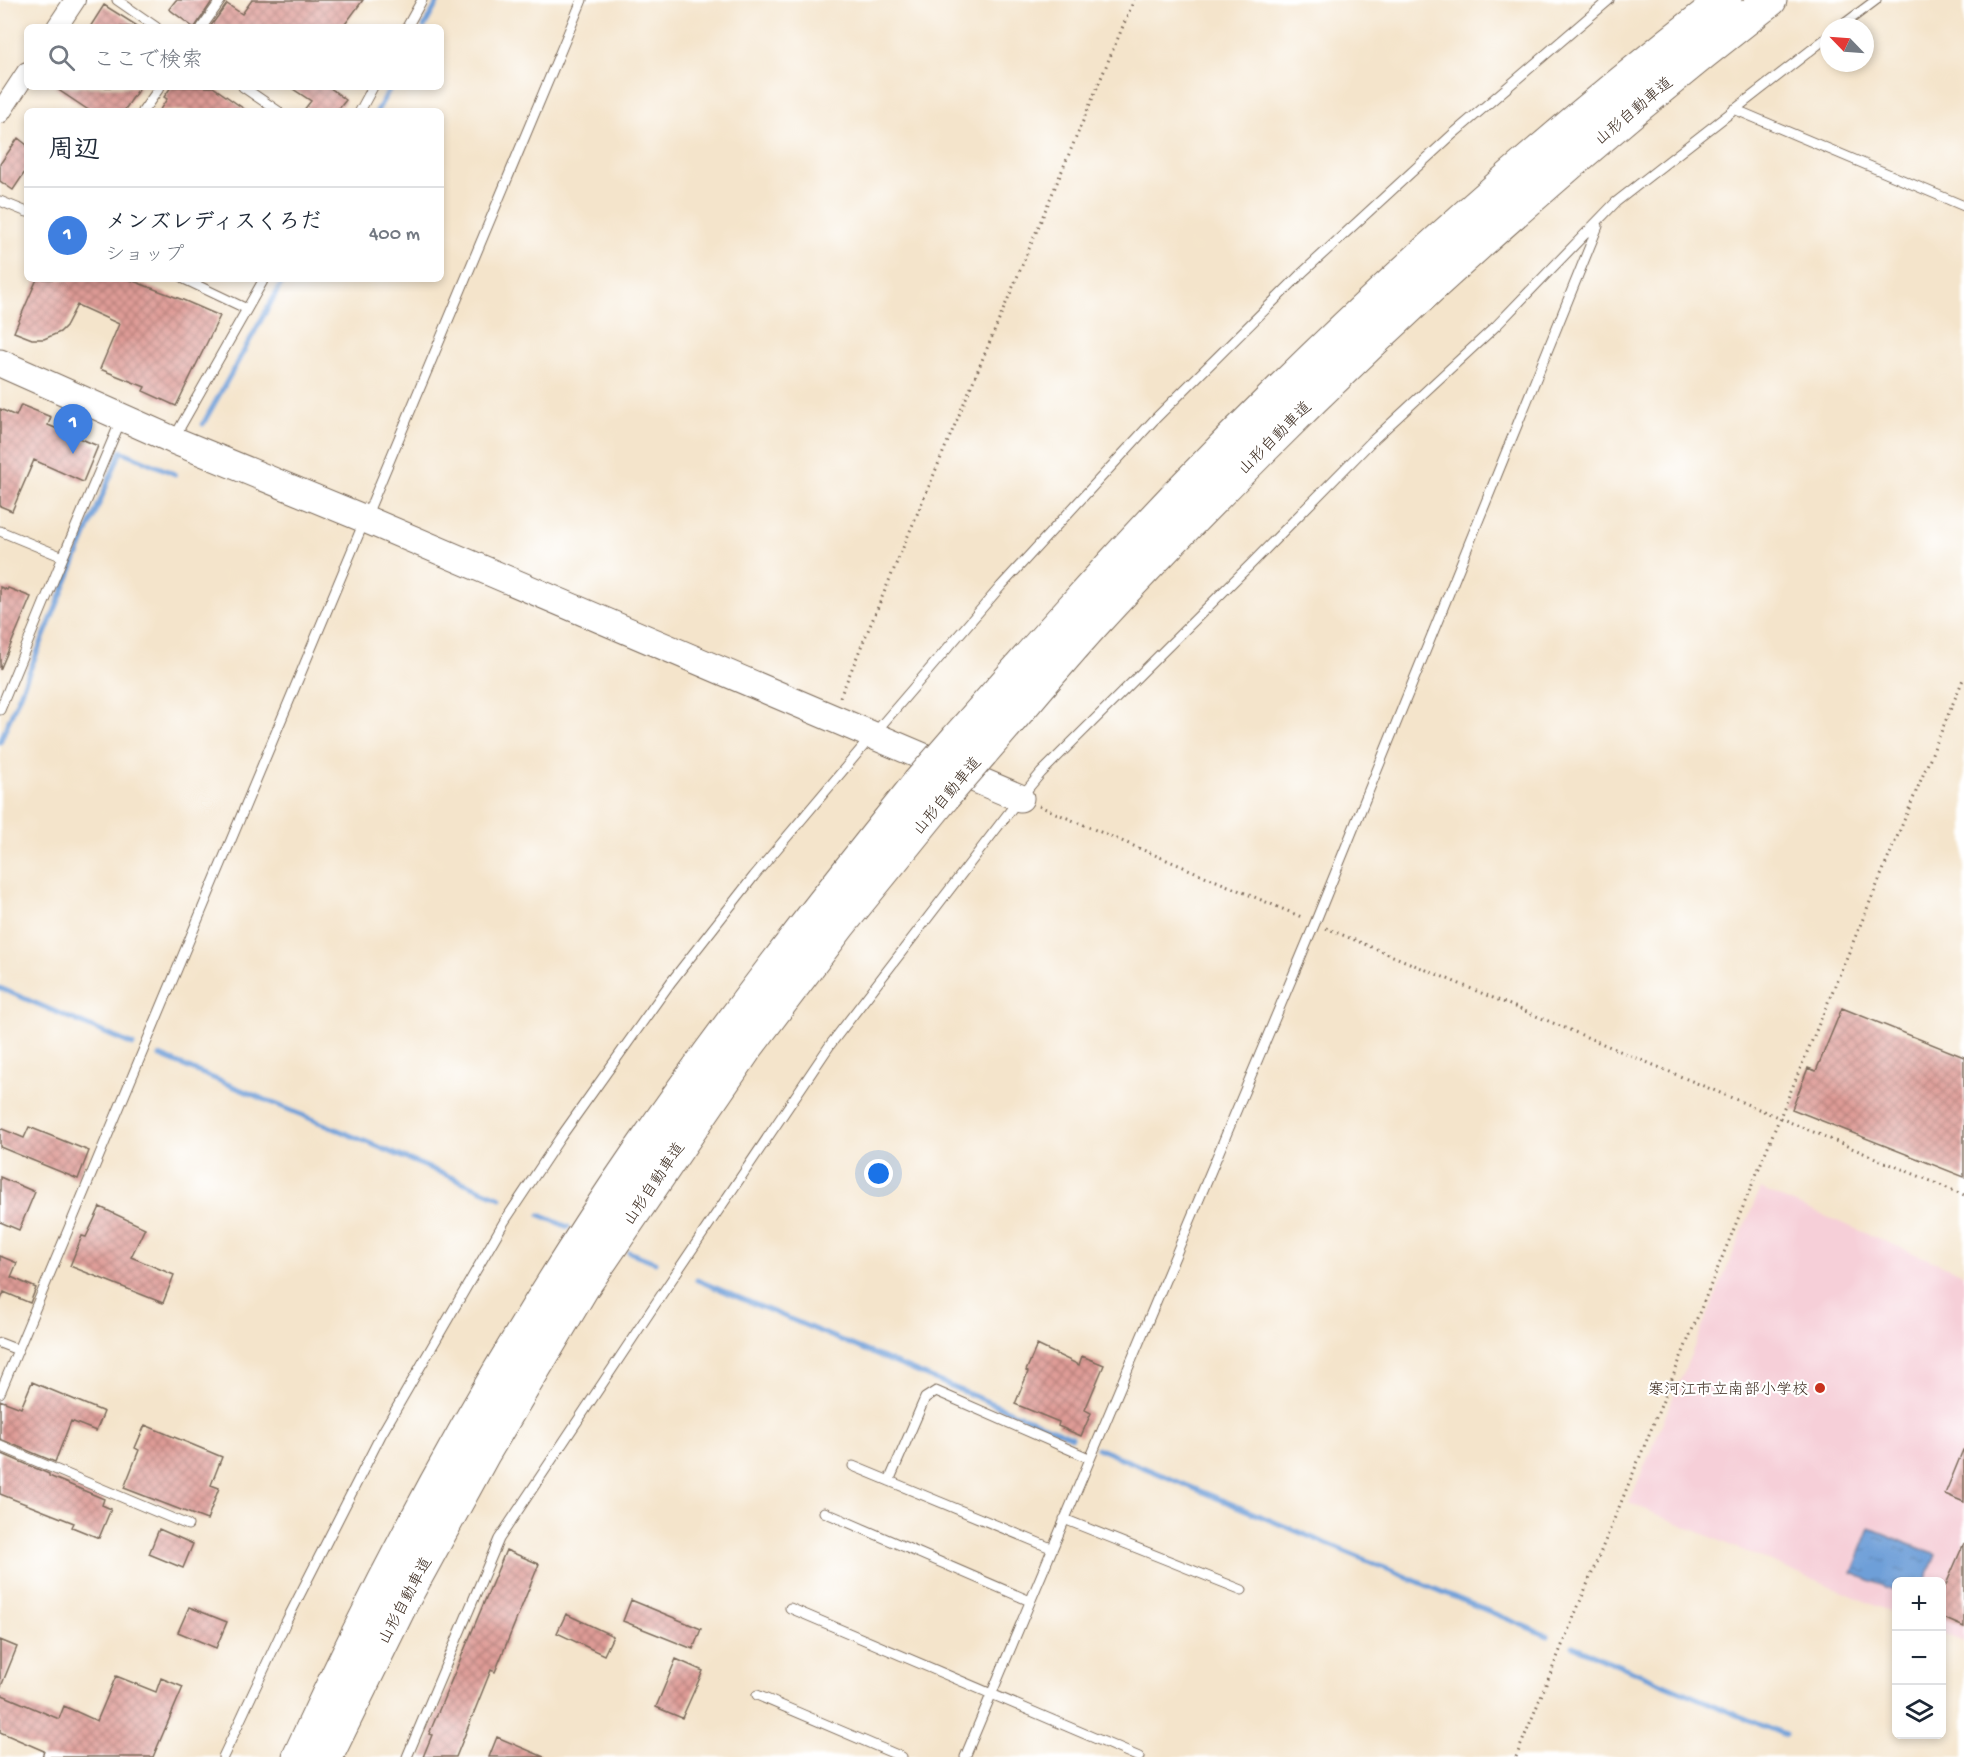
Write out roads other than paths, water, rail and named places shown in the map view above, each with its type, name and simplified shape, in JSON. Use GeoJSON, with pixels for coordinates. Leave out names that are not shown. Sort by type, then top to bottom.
{"type":"FeatureCollection","features":[{"type":"Feature","properties":{"kind":"highway","name":"山形自動車道"},"geometry":{"type":"LineString","coordinates":[[299,1757],[377,1593],[460,1438],[556,1278],[637,1156],[722,1036],[816,910],[931,790],[969,746],[1094,624],[1207,504],[1329,381],[1406,308],[1534,175],[1575,140],[1725,0]]}},
{"type":"Feature","properties":{"kind":"highway","name":"山形自動車道"},"geometry":{"type":"LineString","coordinates":[[1575,140],[1718,40],[1770,0]]}},
{"type":"Feature","properties":{"kind":"highway","name":"山形自動車道"},"geometry":{"type":"LineString","coordinates":[[326,1757],[402,1602],[450,1513],[582,1288],[746,1048],[840,924],[931,790]]}},
{"type":"Feature","properties":{"kind":"street"},"geometry":{"type":"LineString","coordinates":[[59,24],[75,0]]}},
{"type":"Feature","properties":{"kind":"street"},"geometry":{"type":"LineString","coordinates":[[0,113],[24,77]]}},
{"type":"Feature","properties":{"kind":"street"},"geometry":{"type":"LineString","coordinates":[[0,363],[173,440],[365,519],[1020,798]]}},
{"type":"Feature","properties":{"kind":"lane"},"geometry":{"type":"LineString","coordinates":[[117,0],[152,24]]}},
{"type":"Feature","properties":{"kind":"lane"},"geometry":{"type":"LineString","coordinates":[[204,24],[221,0]]}},
{"type":"Feature","properties":{"kind":"lane"},"geometry":{"type":"LineString","coordinates":[[409,24],[422,0]]}},
{"type":"Feature","properties":{"kind":"lane"},"geometry":{"type":"LineString","coordinates":[[0,1393],[582,0]]}},
{"type":"Feature","properties":{"kind":"lane"},"geometry":{"type":"LineString","coordinates":[[223,1757],[287,1620],[381,1434],[504,1222],[560,1138],[671,982],[754,876],[1001,586],[1154,420],[1302,273],[1369,211],[1609,0]]}},
{"type":"Feature","properties":{"kind":"lane"},"geometry":{"type":"LineString","coordinates":[[1852,18],[1876,0]]}},
{"type":"Feature","properties":{"kind":"lane"},"geometry":{"type":"LineString","coordinates":[[407,1757],[499,1539],[830,1045],[1020,798],[1041,773],[1372,441],[1496,326],[1616,202],[1820,43]]}},
{"type":"Feature","properties":{"kind":"lane"},"geometry":{"type":"LineString","coordinates":[[145,108],[157,90]]}},
{"type":"Feature","properties":{"kind":"lane"},"geometry":{"type":"LineString","coordinates":[[247,90],[273,108]]}},
{"type":"Feature","properties":{"kind":"lane"},"geometry":{"type":"LineString","coordinates":[[362,108],[371,90]]}},
{"type":"Feature","properties":{"kind":"lane"},"geometry":{"type":"LineString","coordinates":[[1734,109],[1964,206]]}},
{"type":"Feature","properties":{"kind":"lane"},"geometry":{"type":"LineString","coordinates":[[0,201],[24,211]]}},
{"type":"Feature","properties":{"kind":"lane"},"geometry":{"type":"LineString","coordinates":[[965,1757],[1315,923],[1600,220]]}},
{"type":"Feature","properties":{"kind":"lane"},"geometry":{"type":"LineString","coordinates":[[190,282],[247,309]]}},
{"type":"Feature","properties":{"kind":"lane"},"geometry":{"type":"LineString","coordinates":[[173,440],[262,282]]}},
{"type":"Feature","properties":{"kind":"lane"},"geometry":{"type":"LineString","coordinates":[[0,710],[122,417]]}},
{"type":"Feature","properties":{"kind":"lane"},"geometry":{"type":"LineString","coordinates":[[0,531],[63,557]]}},
{"type":"Feature","properties":{"kind":"lane"},"geometry":{"type":"LineString","coordinates":[[0,1343],[18,1350]]}},
{"type":"Feature","properties":{"kind":"lane"},"geometry":{"type":"LineString","coordinates":[[889,1481],[925,1398],[936,1391],[1089,1458]]}},
{"type":"Feature","properties":{"kind":"lane"},"geometry":{"type":"LineString","coordinates":[[0,1446],[189,1525]]}},
{"type":"Feature","properties":{"kind":"lane"},"geometry":{"type":"LineString","coordinates":[[853,1466],[1051,1548]]}},
{"type":"Feature","properties":{"kind":"lane"},"geometry":{"type":"LineString","coordinates":[[825,1512],[1030,1601]]}},
{"type":"Feature","properties":{"kind":"lane"},"geometry":{"type":"LineString","coordinates":[[1064,1519],[1242,1590]]}},
{"type":"Feature","properties":{"kind":"lane"},"geometry":{"type":"LineString","coordinates":[[790,1608],[1139,1757]]}},
{"type":"Feature","properties":{"kind":"lane"},"geometry":{"type":"LineString","coordinates":[[757,1695],[902,1757]]}},
{"type":"Feature","properties":{"kind":"water"},"geometry":{"type":"Polygon","coordinates":[[[1870,1528],[1936,1555],[1927,1577],[1892,1577],[1892,1589],[1852,1573],[1870,1528]]]}},
{"type":"Feature","properties":{"kind":"waterway"},"geometry":{"type":"LineString","coordinates":[[426,24],[439,0]]}},
{"type":"Feature","properties":{"kind":"waterway"},"geometry":{"type":"LineString","coordinates":[[379,108],[389,90]]}},
{"type":"Feature","properties":{"kind":"waterway"},"geometry":{"type":"LineString","coordinates":[[203,424],[282,282]]}},
{"type":"Feature","properties":{"kind":"waterway"},"geometry":{"type":"LineString","coordinates":[[0,742],[121,451],[175,474]]}},
{"type":"Feature","properties":{"kind":"waterway"},"geometry":{"type":"LineString","coordinates":[[0,988],[133,1045]]}},
{"type":"Feature","properties":{"kind":"waterway"},"geometry":{"type":"LineString","coordinates":[[160,1056],[501,1198]]}},
{"type":"Feature","properties":{"kind":"waterway"},"geometry":{"type":"LineString","coordinates":[[540,1215],[568,1227]]}},
{"type":"Feature","properties":{"kind":"waterway"},"geometry":{"type":"LineString","coordinates":[[629,1252],[655,1262]]}},
{"type":"Feature","properties":{"kind":"waterway"},"geometry":{"type":"LineString","coordinates":[[697,1280],[1072,1437]]}},
{"type":"Feature","properties":{"kind":"waterway"},"geometry":{"type":"LineString","coordinates":[[1097,1448],[1548,1636]]}},
{"type":"Feature","properties":{"kind":"waterway"},"geometry":{"type":"LineString","coordinates":[[1573,1646],[1785,1735]]}},
{"type":"Feature","properties":{"kind":"place","name":"メンズレディスくろだ"},"geometry":{"type":"Point","coordinates":[73,454]}},
{"type":"Feature","properties":{"kind":"place","name":"寒河江市立南部小学校"},"geometry":{"type":"Point","coordinates":[1820,1388]}}]}
